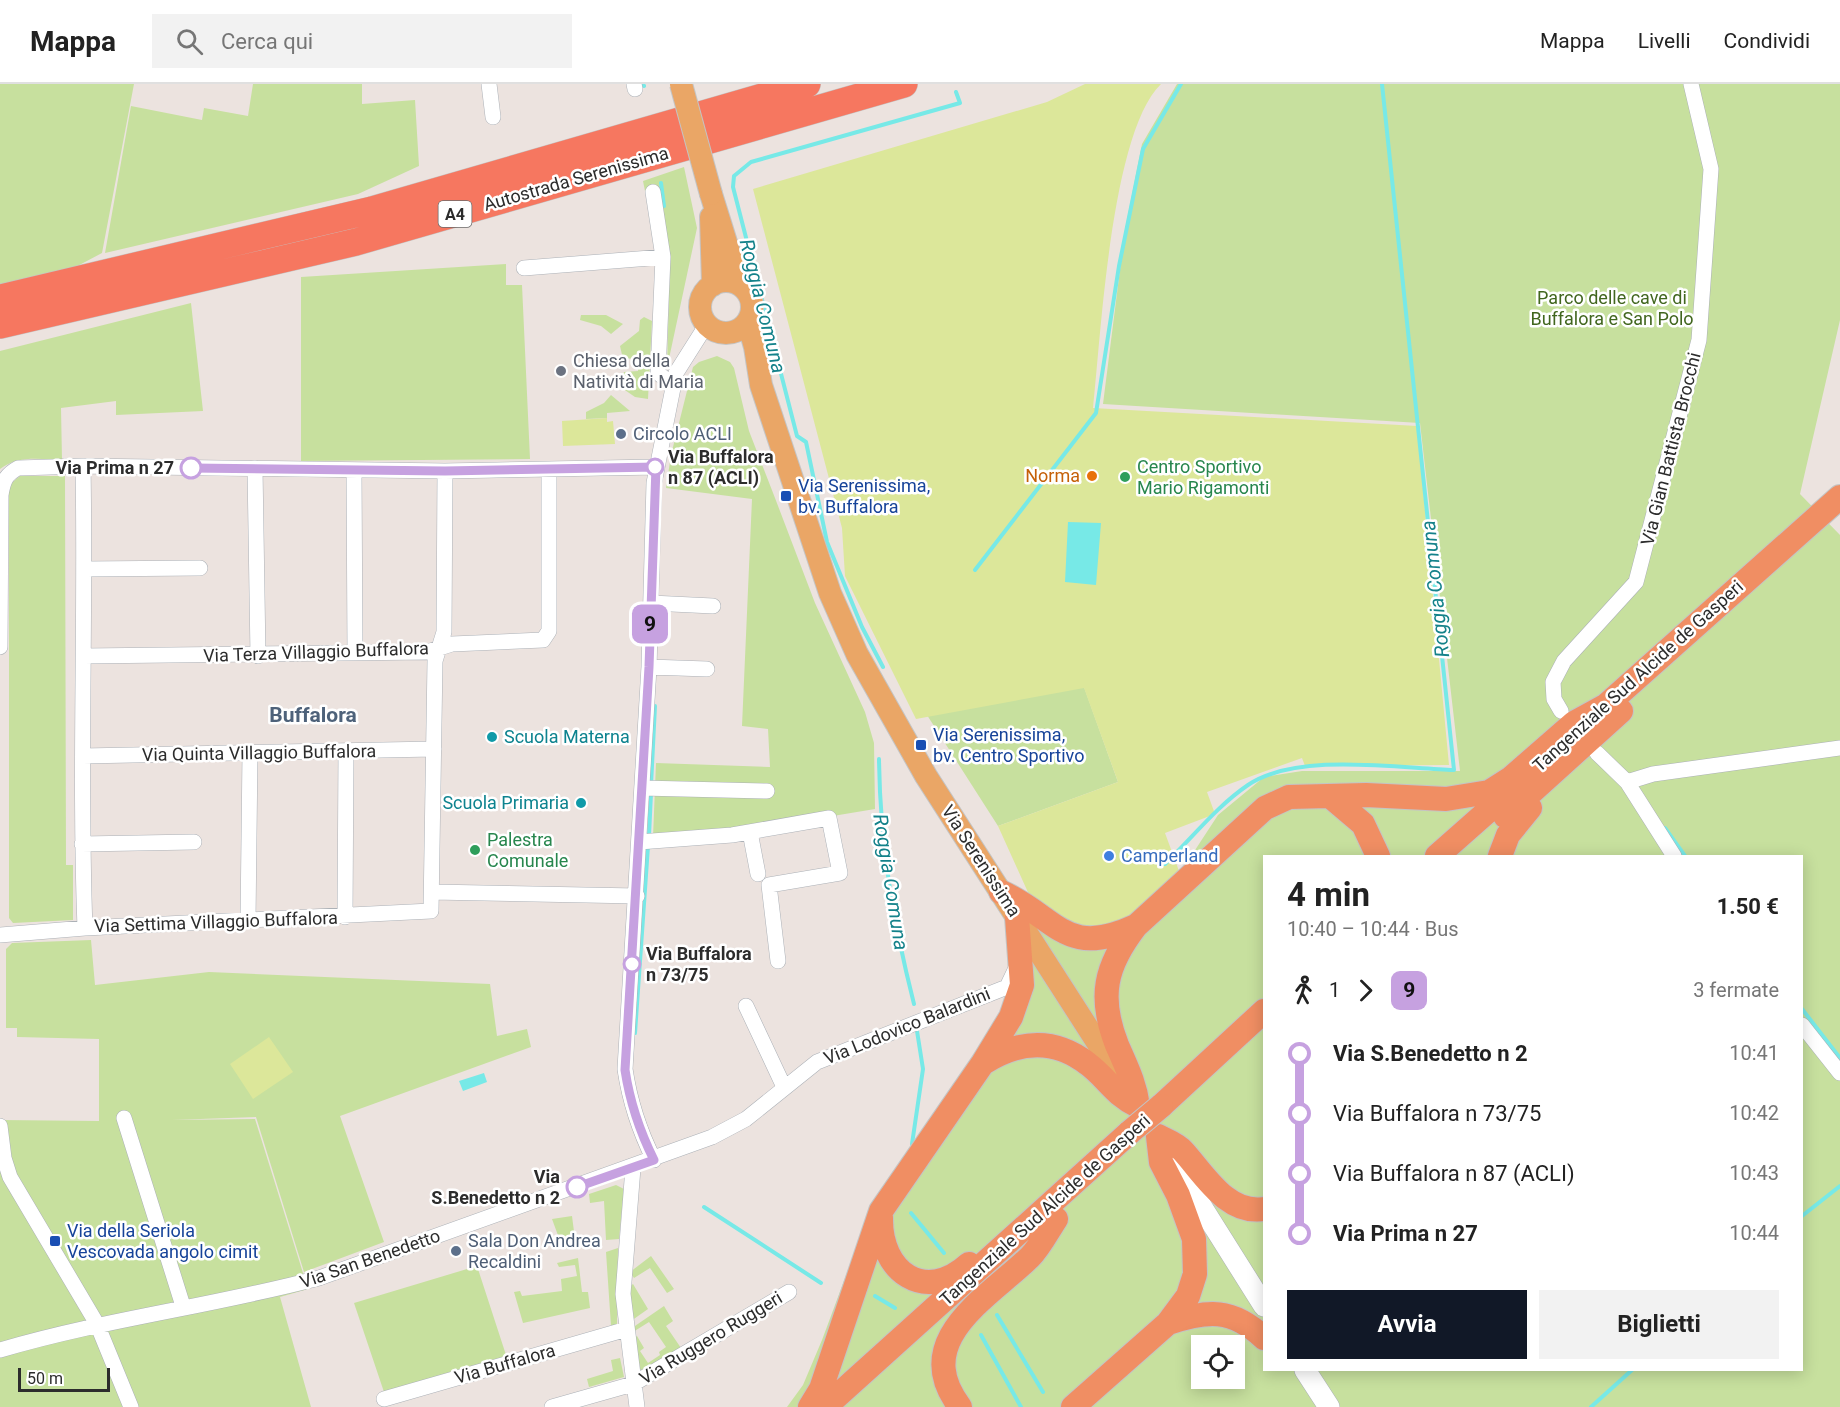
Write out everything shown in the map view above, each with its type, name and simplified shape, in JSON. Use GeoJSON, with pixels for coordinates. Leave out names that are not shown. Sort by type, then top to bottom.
{"type":"FeatureCollection","features":[{"type":"Feature","properties":{"kind":"highway","name":"Autostrada Serenissima"},"geometry":{"type":"LineString","coordinates":[[0,298],[372,210],[807,84]]}},
{"type":"Feature","properties":{"kind":"highway","name":"Autostrada Serenissima"},"geometry":{"type":"LineString","coordinates":[[0,326],[356,242],[904,84]]}},
{"type":"Feature","properties":{"kind":"highway","name":"Tangenziale Sud Alcide de Gasperi"},"geometry":{"type":"LineString","coordinates":[[1461,855],[1605,716],[1840,497]]}},
{"type":"Feature","properties":{"kind":"highway","name":"Tangenziale Sud Alcide de Gasperi"},"geometry":{"type":"LineString","coordinates":[[1438,855],[1840,516]]}},
{"type":"Feature","properties":{"kind":"highway"},"geometry":{"type":"LineString","coordinates":[[1073,1407],[1168,1323],[1188,1296],[1195,1274],[1196,1252],[1189,1220],[1161,1162],[1135,1084],[1111,1029],[1106,1002],[1106,982],[1119,947],[1136,926],[1264,808],[1288,798],[1366,795],[1446,799],[1489,792],[1511,778],[1574,723],[1605,716]]}},
{"type":"Feature","properties":{"kind":"highway"},"geometry":{"type":"LineString","coordinates":[[1500,855],[1517,821],[1586,758],[1605,716]]}},
{"type":"Feature","properties":{"kind":"highway"},"geometry":{"type":"LineString","coordinates":[[1330,796],[1363,824],[1377,855]]}},
{"type":"Feature","properties":{"kind":"highway"},"geometry":{"type":"LineString","coordinates":[[1001,892],[1021,902],[1056,929],[1074,937],[1112,937],[1136,926]]}},
{"type":"Feature","properties":{"kind":"highway"},"geometry":{"type":"LineString","coordinates":[[810,1407],[821,1389],[881,1211],[983,1063],[1011,1017],[1022,985],[1017,917]]}},
{"type":"Feature","properties":{"kind":"highway","name":"Tangenziale Sud Alcide de Gasperi"},"geometry":{"type":"LineString","coordinates":[[825,1407],[1093,1165],[1149,1124],[1263,1028]]}},
{"type":"Feature","properties":{"kind":"highway"},"geometry":{"type":"LineString","coordinates":[[983,1063],[1003,1050],[1022,1045],[1044,1044],[1060,1047],[1090,1065],[1149,1124],[1181,1148],[1205,1181],[1216,1190],[1244,1207],[1263,1209]]}},
{"type":"Feature","properties":{"kind":"highway","name":"Tangenziale Sud Alcide de Gasperi"},"geometry":{"type":"LineString","coordinates":[[847,1407],[1056,1219],[1149,1124]]}},
{"type":"Feature","properties":{"kind":"highway"},"geometry":{"type":"LineString","coordinates":[[881,1211],[880,1235],[892,1262],[913,1279],[934,1282],[949,1279],[1052,1189],[1093,1165]]}},
{"type":"Feature","properties":{"kind":"highway"},"geometry":{"type":"LineString","coordinates":[[960,1407],[952,1396],[944,1376],[945,1347],[951,1334],[964,1316],[1032,1255],[1056,1219]]}},
{"type":"Feature","properties":{"kind":"highway"},"geometry":{"type":"LineString","coordinates":[[1168,1323],[1196,1314],[1215,1313],[1251,1325],[1263,1337]]}},
{"type":"Feature","properties":{"kind":"main road","name":"Via Serenissima"},"geometry":{"type":"LineString","coordinates":[[681,84],[711,194],[739,284],[752,301],[738,327],[761,385],[830,593],[857,654],[926,776],[1263,1304]]}},
{"type":"Feature","properties":{"kind":"main road","name":"Via Serenissima"},"geometry":{"type":"LineString","coordinates":[[707,324],[700,308],[702,299],[713,285],[711,194]]}},
{"type":"Feature","properties":{"kind":"main road"},"geometry":{"type":"LineString","coordinates":[[713,285],[721,282],[739,284]]}},
{"type":"Feature","properties":{"kind":"main road"},"geometry":{"type":"LineString","coordinates":[[707,324],[714,330],[738,327]]}},
{"type":"Feature","properties":{"kind":"main road"},"geometry":{"type":"LineString","coordinates":[[1306,1371],[1329,1407]]}},
{"type":"Feature","properties":{"kind":"street"},"geometry":{"type":"LineString","coordinates":[[489,84],[494,117]]}},
{"type":"Feature","properties":{"kind":"street","name":"Via Gian Battista Brocchi"},"geometry":{"type":"LineString","coordinates":[[1561,711],[1554,699],[1553,682],[1564,661],[1636,582],[1699,340],[1711,169],[1691,84]]}},
{"type":"Feature","properties":{"kind":"street"},"geometry":{"type":"LineString","coordinates":[[653,192],[663,256],[658,373],[673,385]]}},
{"type":"Feature","properties":{"kind":"street"},"geometry":{"type":"LineString","coordinates":[[524,268],[663,256]]}},
{"type":"Feature","properties":{"kind":"street"},"geometry":{"type":"LineString","coordinates":[[654,1160],[639,1129],[630,1101],[625,1070],[637,896],[646,842],[642,788],[656,467],[676,373],[707,324]]}},
{"type":"Feature","properties":{"kind":"street"},"geometry":{"type":"LineString","coordinates":[[0,647],[1,495],[3,482],[9,473],[18,468],[83,466],[549,471],[656,467]]}},
{"type":"Feature","properties":{"kind":"street"},"geometry":{"type":"LineString","coordinates":[[83,466],[85,569],[82,844],[85,928]]}},
{"type":"Feature","properties":{"kind":"street"},"geometry":{"type":"LineString","coordinates":[[255,468],[258,656]]}},
{"type":"Feature","properties":{"kind":"street"},"geometry":{"type":"LineString","coordinates":[[354,470],[355,652]]}},
{"type":"Feature","properties":{"kind":"street"},"geometry":{"type":"LineString","coordinates":[[445,471],[444,632],[435,661],[432,892],[637,896]]}},
{"type":"Feature","properties":{"kind":"street","name":"Via Terza Villaggio Buffalora"},"geometry":{"type":"LineString","coordinates":[[84,656],[258,656],[427,652],[452,644],[539,641],[546,638],[549,631],[549,471]]}},
{"type":"Feature","properties":{"kind":"street"},"geometry":{"type":"LineString","coordinates":[[85,569],[200,568]]}},
{"type":"Feature","properties":{"kind":"street"},"geometry":{"type":"LineString","coordinates":[[651,603],[713,606]]}},
{"type":"Feature","properties":{"kind":"street"},"geometry":{"type":"LineString","coordinates":[[649,667],[707,669]]}},
{"type":"Feature","properties":{"kind":"street"},"geometry":{"type":"LineString","coordinates":[[1627,782],[1653,774],[1840,748]]}},
{"type":"Feature","properties":{"kind":"street","name":"Via Quinta Villaggio Buffalora"},"geometry":{"type":"LineString","coordinates":[[84,756],[434,750]]}},
{"type":"Feature","properties":{"kind":"street"},"geometry":{"type":"LineString","coordinates":[[345,917],[346,751]]}},
{"type":"Feature","properties":{"kind":"street"},"geometry":{"type":"LineString","coordinates":[[248,921],[249,753]]}},
{"type":"Feature","properties":{"kind":"street"},"geometry":{"type":"LineString","coordinates":[[1598,753],[1627,782],[1673,855]]}},
{"type":"Feature","properties":{"kind":"street"},"geometry":{"type":"LineString","coordinates":[[642,788],[766,791]]}},
{"type":"Feature","properties":{"kind":"street"},"geometry":{"type":"LineString","coordinates":[[646,842],[750,832],[829,818],[840,873],[769,885],[778,961]]}},
{"type":"Feature","properties":{"kind":"street"},"geometry":{"type":"LineString","coordinates":[[750,832],[758,874]]}},
{"type":"Feature","properties":{"kind":"street"},"geometry":{"type":"LineString","coordinates":[[82,844],[194,842]]}},
{"type":"Feature","properties":{"kind":"street","name":"Via Settima Villaggio Buffalora"},"geometry":{"type":"LineString","coordinates":[[0,935],[85,928],[431,911],[432,892]]}},
{"type":"Feature","properties":{"kind":"street","name":"Via Lodovico Balardini"},"geometry":{"type":"LineString","coordinates":[[654,1160],[712,1137],[746,1119],[817,1062],[842,1050],[1006,987],[1020,959]]}},
{"type":"Feature","properties":{"kind":"street"},"geometry":{"type":"LineString","coordinates":[[746,1006],[784,1087]]}},
{"type":"Feature","properties":{"kind":"street"},"geometry":{"type":"LineString","coordinates":[[1803,1026],[1840,1073]]}},
{"type":"Feature","properties":{"kind":"street"},"geometry":{"type":"LineString","coordinates":[[124,1118],[183,1306]]}},
{"type":"Feature","properties":{"kind":"street"},"geometry":{"type":"LineString","coordinates":[[0,1126],[4,1158],[10,1178],[97,1324],[131,1407]]}},
{"type":"Feature","properties":{"kind":"street","name":"Via San Benedetto"},"geometry":{"type":"LineString","coordinates":[[0,1350],[97,1324],[274,1290],[320,1278],[654,1160]]}},
{"type":"Feature","properties":{"kind":"street"},"geometry":{"type":"LineString","coordinates":[[633,1168],[624,1266],[627,1329],[637,1407]]}},
{"type":"Feature","properties":{"kind":"street","name":"Via Ruggero Ruggeri"},"geometry":{"type":"LineString","coordinates":[[633,1383],[789,1292]]}},
{"type":"Feature","properties":{"kind":"street","name":"Via Buffalora"},"geometry":{"type":"LineString","coordinates":[[384,1399],[627,1329]]}},
{"type":"Feature","properties":{"kind":"street"},"geometry":{"type":"LineString","coordinates":[[552,1407],[633,1383]]}},
{"type":"Feature","properties":{"kind":"green space"},"geometry":{"type":"Polygon","coordinates":[[[0,84],[134,84],[102,253],[0,307],[0,84]]]}},
{"type":"Feature","properties":{"kind":"green space"},"geometry":{"type":"Polygon","coordinates":[[[253,84],[362,84],[362,104],[415,100],[419,166],[358,194],[105,253],[131,106],[202,120],[204,108],[248,116],[253,84]]]}},
{"type":"Feature","properties":{"kind":"green space","name":"Centro Sportivo Mario Rigamonti"},"geometry":{"type":"Polygon","coordinates":[[[1085,84],[1161,84],[1144,109],[1130,145],[1120,188],[1111,237],[1093,408],[1417,426],[1449,765],[1305,766],[1302,758],[1207,792],[1215,814],[1165,833],[1179,871],[1120,925],[1081,932],[1031,899],[998,826],[1118,782],[1084,688],[916,719],[845,576],[842,528],[753,189],[1047,102],[1085,84]]]}},
{"type":"Feature","properties":{"kind":"green space","name":"Parco delle cave di Buffalora e San Polo"},"geometry":{"type":"Polygon","coordinates":[[[1177,84],[1840,84],[1840,320],[1800,494],[1840,535],[1840,1407],[787,1407],[803,1385],[822,1340],[871,1208],[994,1029],[1004,1008],[1025,914],[1182,870],[1218,815],[1264,777],[1302,771],[1460,771],[1420,423],[1103,404],[1125,230],[1142,144],[1177,84]]]}},
{"type":"Feature","properties":{"kind":"green space"},"geometry":{"type":"Polygon","coordinates":[[[684,167],[697,228],[667,368],[670,255],[660,188],[645,191],[643,181],[684,167]]]}},
{"type":"Feature","properties":{"kind":"green space"},"geometry":{"type":"Polygon","coordinates":[[[506,264],[506,285],[522,285],[530,459],[301,461],[301,277],[506,264]]]}},
{"type":"Feature","properties":{"kind":"green space"},"geometry":{"type":"Polygon","coordinates":[[[191,303],[203,411],[116,415],[116,401],[61,408],[62,460],[22,460],[0,469],[0,351],[191,303]]]}},
{"type":"Feature","properties":{"kind":"green space"},"geometry":{"type":"Polygon","coordinates":[[[581,315],[606,315],[623,324],[611,334],[601,326],[580,320],[581,315]]]}},
{"type":"Feature","properties":{"kind":"green space"},"geometry":{"type":"Polygon","coordinates":[[[644,317],[652,321],[648,399],[635,397],[619,386],[624,372],[638,371],[639,358],[623,359],[620,346],[639,331],[640,320],[644,317]]]}},
{"type":"Feature","properties":{"kind":"green space"},"geometry":{"type":"Polygon","coordinates":[[[717,356],[730,362],[734,368],[749,431],[815,603],[865,712],[874,743],[875,809],[730,833],[653,837],[656,763],[770,767],[768,729],[742,726],[752,499],[666,488],[671,455],[693,367],[699,362],[717,356]]]}},
{"type":"Feature","properties":{"kind":"green space"},"geometry":{"type":"Polygon","coordinates":[[[611,395],[630,411],[607,413],[607,418],[586,419],[586,412],[604,403],[611,395]]]}},
{"type":"Feature","properties":{"kind":"green space"},"geometry":{"type":"Polygon","coordinates":[[[607,418],[607,422],[613,421],[615,444],[563,446],[562,421],[607,418]]]}},
{"type":"Feature","properties":{"kind":"green space"},"geometry":{"type":"Polygon","coordinates":[[[20,476],[65,476],[66,865],[73,865],[73,920],[13,923],[9,918],[9,485],[20,476]]]}},
{"type":"Feature","properties":{"kind":"green space"},"geometry":{"type":"Polygon","coordinates":[[[1084,687],[1118,782],[998,826],[927,715],[1084,687]]]}},
{"type":"Feature","properties":{"kind":"green space"},"geometry":{"type":"Polygon","coordinates":[[[91,940],[95,985],[209,972],[490,984],[497,1036],[527,1029],[531,1047],[340,1116],[384,1242],[304,1272],[256,1117],[172,1120],[255,1119],[308,1289],[280,1297],[311,1407],[0,1407],[0,1120],[99,1121],[99,1039],[17,1037],[17,1028],[6,1028],[6,949],[12,943],[91,940]]]}},
{"type":"Feature","properties":{"kind":"green space"},"geometry":{"type":"Polygon","coordinates":[[[269,1037],[293,1072],[253,1099],[230,1064],[269,1037]]]}},
{"type":"Feature","properties":{"kind":"green space"},"geometry":{"type":"Polygon","coordinates":[[[616,1185],[624,1189],[619,1239],[606,1240],[604,1201],[590,1203],[589,1194],[616,1185]]]}},
{"type":"Feature","properties":{"kind":"green space"},"geometry":{"type":"Polygon","coordinates":[[[572,1216],[576,1247],[563,1249],[552,1219],[572,1216]]]}},
{"type":"Feature","properties":{"kind":"green space"},"geometry":{"type":"Polygon","coordinates":[[[618,1248],[617,1324],[611,1326],[606,1252],[618,1248]]]}},
{"type":"Feature","properties":{"kind":"green space"},"geometry":{"type":"Polygon","coordinates":[[[651,1256],[674,1289],[667,1293],[650,1268],[634,1278],[630,1272],[651,1256]]]}},
{"type":"Feature","properties":{"kind":"green space"},"geometry":{"type":"Polygon","coordinates":[[[578,1258],[582,1292],[588,1292],[590,1308],[523,1323],[514,1292],[520,1291],[522,1296],[562,1291],[561,1279],[577,1276],[575,1265],[559,1267],[557,1263],[578,1258]]]}},
{"type":"Feature","properties":{"kind":"green space"},"geometry":{"type":"Polygon","coordinates":[[[477,1266],[507,1358],[384,1392],[354,1303],[477,1266]]]}},
{"type":"Feature","properties":{"kind":"green space"},"geometry":{"type":"Polygon","coordinates":[[[633,1284],[648,1309],[631,1321],[629,1287],[633,1284]]]}},
{"type":"Feature","properties":{"kind":"green space"},"geometry":{"type":"Polygon","coordinates":[[[664,1306],[673,1321],[666,1326],[681,1348],[641,1373],[634,1338],[637,1336],[644,1348],[640,1351],[648,1363],[660,1355],[659,1352],[666,1347],[649,1322],[633,1332],[632,1328],[664,1306]]]}},
{"type":"Feature","properties":{"kind":"green space"},"geometry":{"type":"Polygon","coordinates":[[[620,1358],[624,1377],[589,1387],[587,1379],[613,1371],[611,1360],[620,1358]]]}},
{"type":"Feature","properties":{"kind":"water"},"geometry":{"type":"Polygon","coordinates":[[[1068,522],[1101,523],[1096,585],[1065,582],[1068,522]]]}},
{"type":"Feature","properties":{"kind":"water"},"geometry":{"type":"Polygon","coordinates":[[[484,1073],[487,1082],[463,1091],[459,1081],[484,1073]]]}},
{"type":"Feature","properties":{"kind":"waterway","name":"Roggia Comuna"},"geometry":{"type":"LineString","coordinates":[[975,570],[1096,413],[1119,266],[1143,149],[1181,84]]}},
{"type":"Feature","properties":{"kind":"waterway","name":"Roggia Comuna"},"geometry":{"type":"LineString","coordinates":[[1165,864],[1237,793],[1269,775],[1293,768],[1348,764],[1454,770],[1382,84]]}},
{"type":"Feature","properties":{"kind":"waterway","name":"Roggia Comuna"},"geometry":{"type":"LineString","coordinates":[[883,667],[862,627],[827,542],[806,442],[797,436],[733,187],[734,176],[751,162],[960,103],[956,92]]}},
{"type":"Feature","properties":{"kind":"waterway"},"geometry":{"type":"LineString","coordinates":[[661,183],[664,206]]}},
{"type":"Feature","properties":{"kind":"waterway"},"geometry":{"type":"LineString","coordinates":[[651,785],[655,706]]}},
{"type":"Feature","properties":{"kind":"waterway","name":"Roggia Comuna"},"geometry":{"type":"LineString","coordinates":[[879,759],[882,822],[889,883],[914,1004]]}},
{"type":"Feature","properties":{"kind":"waterway"},"geometry":{"type":"LineString","coordinates":[[649,836],[651,793]]}},
{"type":"Feature","properties":{"kind":"waterway","name":"Roggia Comuna"},"geometry":{"type":"LineString","coordinates":[[1665,828],[1684,855]]}},
{"type":"Feature","properties":{"kind":"waterway"},"geometry":{"type":"LineString","coordinates":[[635,1033],[648,846]]}},
{"type":"Feature","properties":{"kind":"waterway","name":"Roggia Comuna"},"geometry":{"type":"LineString","coordinates":[[1803,1010],[1840,1058]]}},
{"type":"Feature","properties":{"kind":"waterway","name":"Roggia Comuna"},"geometry":{"type":"LineString","coordinates":[[912,1144],[923,1069],[917,1031]]}},
{"type":"Feature","properties":{"kind":"waterway","name":"Roggia Comuna"},"geometry":{"type":"LineString","coordinates":[[1803,1215],[1840,1186]]}},
{"type":"Feature","properties":{"kind":"waterway"},"geometry":{"type":"LineString","coordinates":[[704,1207],[821,1283]]}},
{"type":"Feature","properties":{"kind":"waterway","name":"Roggia Comuna"},"geometry":{"type":"LineString","coordinates":[[911,1213],[944,1253]]}},
{"type":"Feature","properties":{"kind":"waterway"},"geometry":{"type":"LineString","coordinates":[[875,1296],[895,1308]]}},
{"type":"Feature","properties":{"kind":"waterway","name":"Roggia Comuna"},"geometry":{"type":"LineString","coordinates":[[997,1315],[1043,1392]]}},
{"type":"Feature","properties":{"kind":"waterway"},"geometry":{"type":"LineString","coordinates":[[981,1335],[1021,1407]]}},
{"type":"Feature","properties":{"kind":"waterway","name":"Roggia Comuna"},"geometry":{"type":"LineString","coordinates":[[1591,1407],[1631,1371]]}},
{"type":"Feature","properties":{"kind":"bus line","name":"9"},"geometry":{"type":"LineString","coordinates":[[191,468],[549,471],[656,467],[649,667],[625,1070],[630,1101],[639,1129],[654,1160],[577,1187]]}},
{"type":"Feature","properties":{"kind":"place","name":"Chiesa della Natività di Maria"},"geometry":{"type":"Point","coordinates":[561,371]}},
{"type":"Feature","properties":{"kind":"place","name":"Circolo ACLI"},"geometry":{"type":"Point","coordinates":[621,434]}},
{"type":"Feature","properties":{"kind":"place","name":"Via Buffalora n 87 (ACLI)"},"geometry":{"type":"Point","coordinates":[655,467]}},
{"type":"Feature","properties":{"kind":"place","name":"Via Prima n 27"},"geometry":{"type":"Point","coordinates":[191,468]}},
{"type":"Feature","properties":{"kind":"place","name":"Norma"},"geometry":{"type":"Point","coordinates":[1092,476]}},
{"type":"Feature","properties":{"kind":"place","name":"Centro Sportivo Mario Rigamonti"},"geometry":{"type":"Point","coordinates":[1125,477]}},
{"type":"Feature","properties":{"kind":"place","name":"Via Serenissima, bv. Buffalora"},"geometry":{"type":"Point","coordinates":[786,496]}},
{"type":"Feature","properties":{"kind":"place","name":"Scuola Materna"},"geometry":{"type":"Point","coordinates":[492,737]}},
{"type":"Feature","properties":{"kind":"place","name":"Via Serenissima, bv. Centro Sportivo"},"geometry":{"type":"Point","coordinates":[921,745]}},
{"type":"Feature","properties":{"kind":"place","name":"Scuola Primaria"},"geometry":{"type":"Point","coordinates":[581,803]}},
{"type":"Feature","properties":{"kind":"place","name":"Palestra Comunale"},"geometry":{"type":"Point","coordinates":[475,850]}},
{"type":"Feature","properties":{"kind":"place","name":"Camperland"},"geometry":{"type":"Point","coordinates":[1109,856]}},
{"type":"Feature","properties":{"kind":"place","name":"Via Buffalora n 73/75"},"geometry":{"type":"Point","coordinates":[632,964]}},
{"type":"Feature","properties":{"kind":"place","name":"Via S.Benedetto n 2"},"geometry":{"type":"Point","coordinates":[577,1187]}},
{"type":"Feature","properties":{"kind":"place","name":"Via della Seriola Vescovada angolo cimit"},"geometry":{"type":"Point","coordinates":[55,1241]}},
{"type":"Feature","properties":{"kind":"place","name":"Sala Don Andrea Recaldini"},"geometry":{"type":"Point","coordinates":[456,1251]}},
{"type":"Feature","properties":{"kind":"district","name":"Buffalora"},"geometry":{"type":"Point","coordinates":[313,715]}}]}
